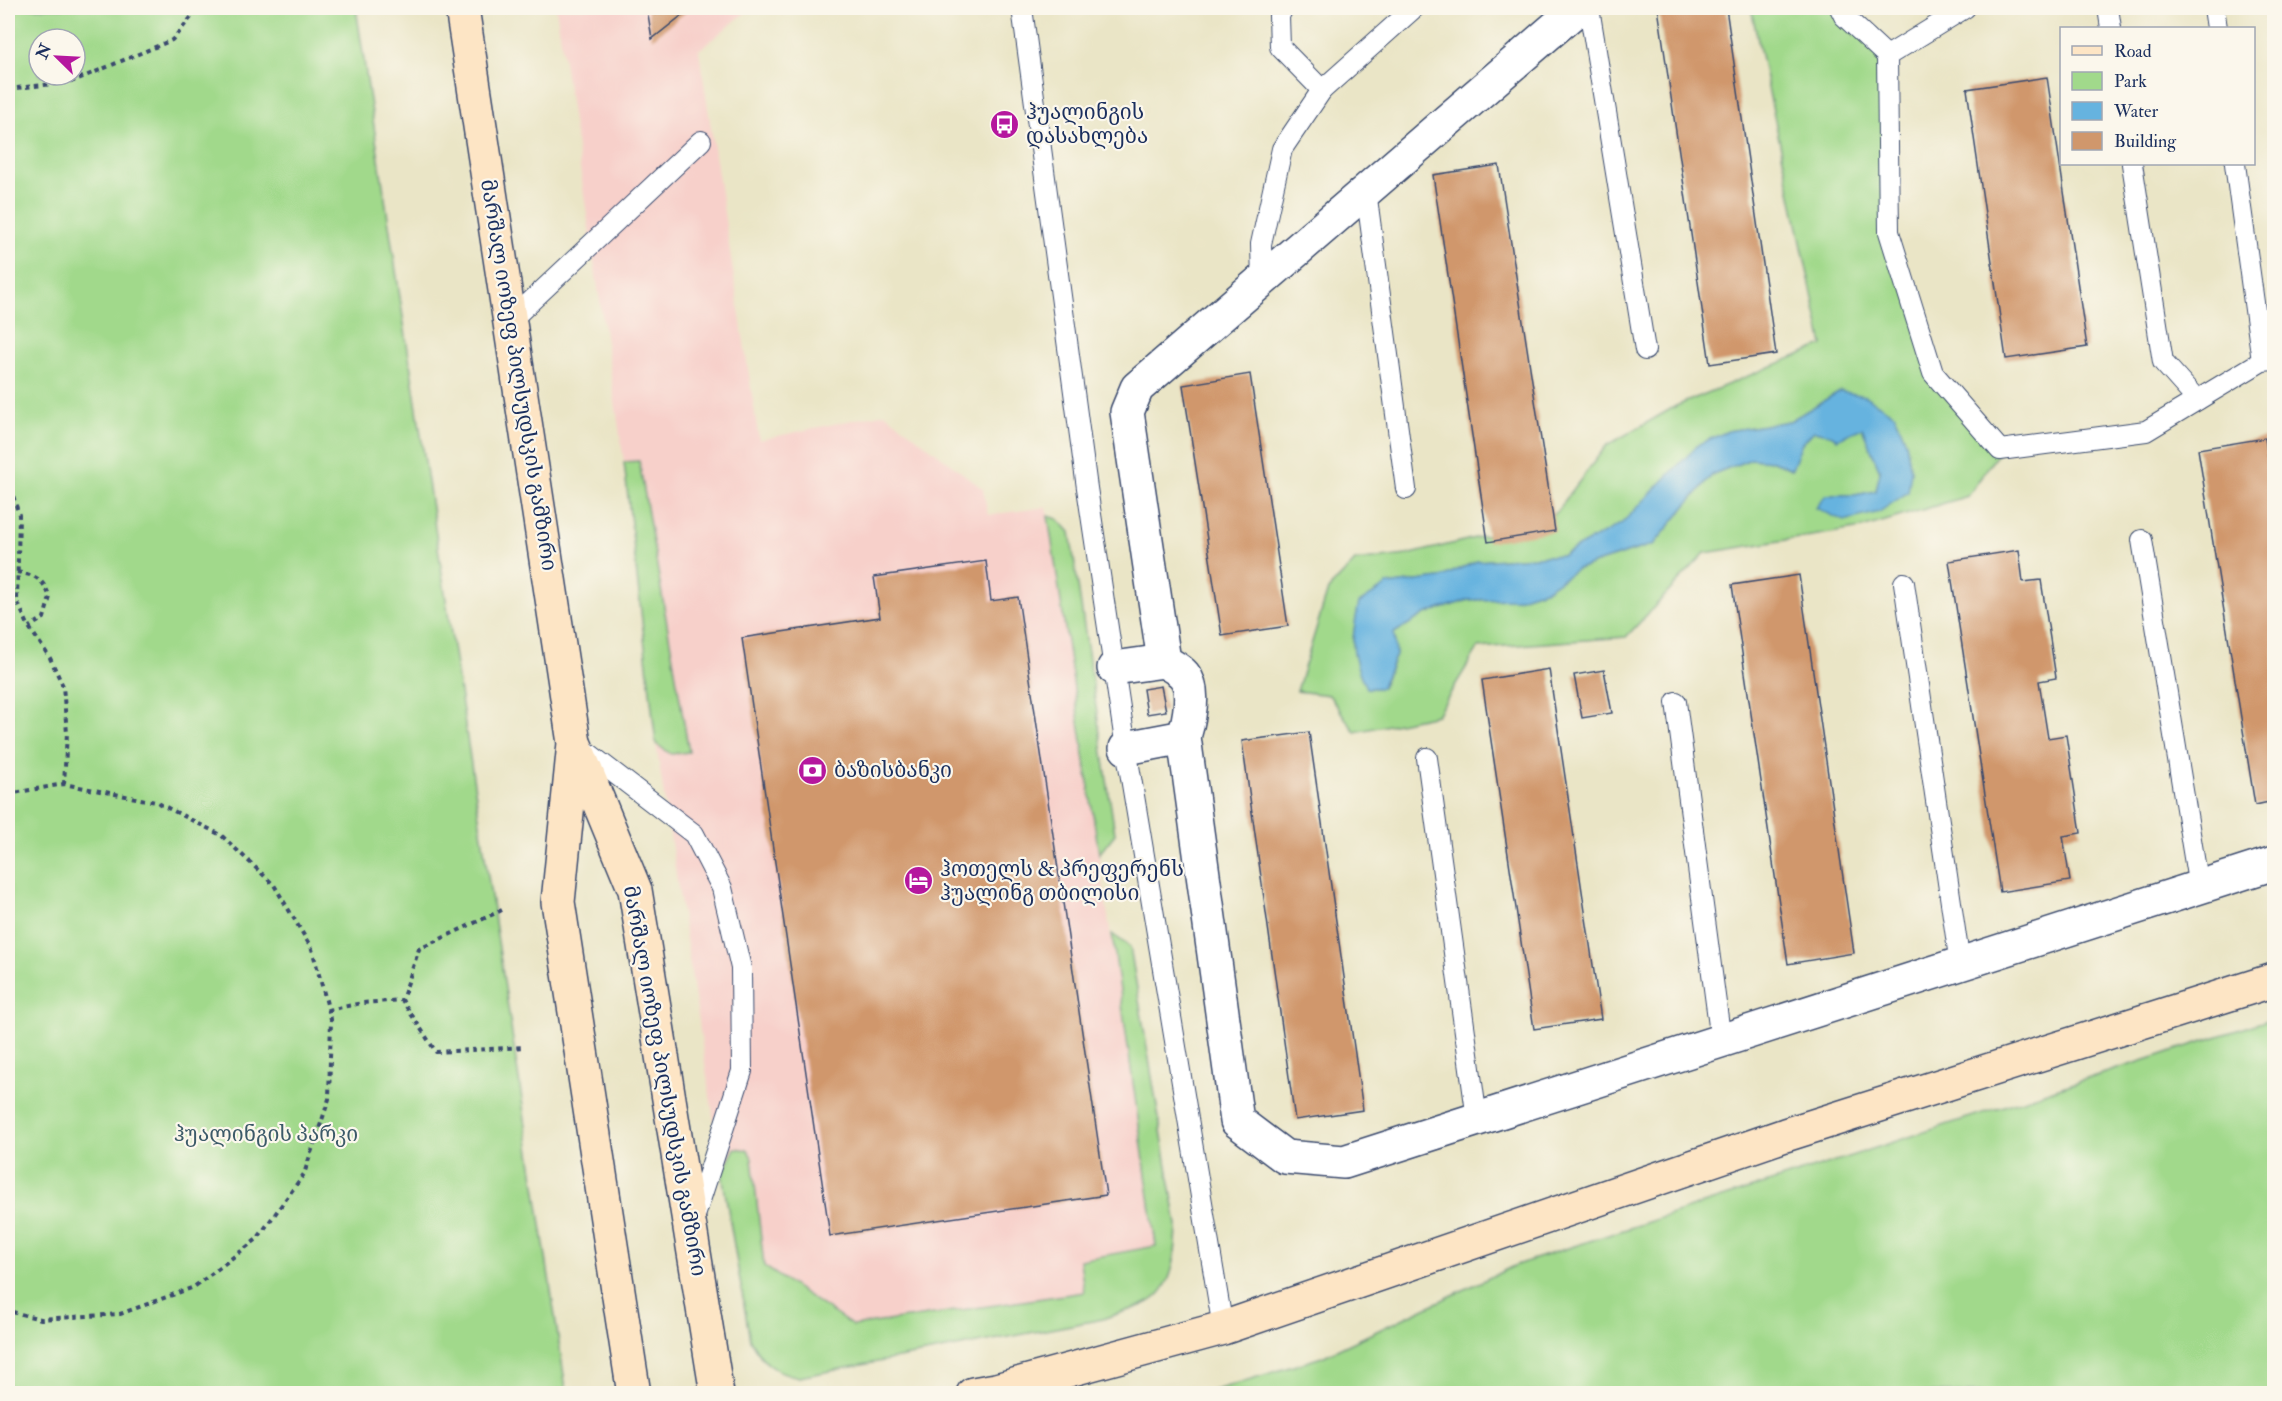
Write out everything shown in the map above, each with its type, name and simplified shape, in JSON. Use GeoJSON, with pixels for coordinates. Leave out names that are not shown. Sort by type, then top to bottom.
{"type":"FeatureCollection","features":[{"type":"Feature","properties":{"kind":"main road","name":"მარშალ იოზეფ პილსუდსკის გამზირი"},"geometry":{"type":"LineString","coordinates":[[462,8],[574,743],[635,890],[717,1394]]}},
{"type":"Feature","properties":{"kind":"main road","name":"მარშალ იოზეფ პილსუდსკის გამზირი"},"geometry":{"type":"LineString","coordinates":[[574,743],[558,902],[634,1394]]}},
{"type":"Feature","properties":{"kind":"main road"},"geometry":{"type":"LineString","coordinates":[[973,1394],[996,1390],[1223,1328],[1785,1136],[2274,980]]}},
{"type":"Feature","properties":{"kind":"street"},"geometry":{"type":"LineString","coordinates":[[1164,661],[1127,412],[1137,388],[1578,8]]}},
{"type":"Feature","properties":{"kind":"street"},"geometry":{"type":"LineString","coordinates":[[1114,668],[1164,661],[1185,676],[1190,693],[1190,715],[1184,737],[1237,1121],[1285,1157],[1344,1162],[2274,863]]}},
{"type":"Feature","properties":{"kind":"street"},"geometry":{"type":"LineString","coordinates":[[1126,748],[1184,737]]}},
{"type":"Feature","properties":{"kind":"lane"},"geometry":{"type":"LineString","coordinates":[[1022,8],[1087,488],[1126,748],[1223,1328]]}},
{"type":"Feature","properties":{"kind":"lane"},"geometry":{"type":"LineString","coordinates":[[1283,8],[1279,16],[1280,47],[1322,90]]}},
{"type":"Feature","properties":{"kind":"lane"},"geometry":{"type":"LineString","coordinates":[[1262,281],[1261,244],[1282,149],[1322,90],[1414,8]]}},
{"type":"Feature","properties":{"kind":"lane"},"geometry":{"type":"LineString","coordinates":[[1589,8],[1645,350]]}},
{"type":"Feature","properties":{"kind":"lane"},"geometry":{"type":"LineString","coordinates":[[1840,8],[1844,16],[1887,56],[1889,232],[1933,373],[2000,450],[2146,431],[2268,361],[2235,165]]}},
{"type":"Feature","properties":{"kind":"lane"},"geometry":{"type":"LineString","coordinates":[[1887,56],[1965,8]]}},
{"type":"Feature","properties":{"kind":"lane"},"geometry":{"type":"LineString","coordinates":[[2108,8],[2111,27]]}},
{"type":"Feature","properties":{"kind":"lane"},"geometry":{"type":"LineString","coordinates":[[2214,8],[2217,27]]}},
{"type":"Feature","properties":{"kind":"lane"},"geometry":{"type":"LineString","coordinates":[[511,320],[701,141]]}},
{"type":"Feature","properties":{"kind":"lane"},"geometry":{"type":"LineString","coordinates":[[2132,165],[2163,362],[2197,400]]}},
{"type":"Feature","properties":{"kind":"lane"},"geometry":{"type":"LineString","coordinates":[[1366,191],[1406,489]]}},
{"type":"Feature","properties":{"kind":"lane"},"geometry":{"type":"LineString","coordinates":[[2142,540],[2199,888]]}},
{"type":"Feature","properties":{"kind":"lane"},"geometry":{"type":"LineString","coordinates":[[1904,583],[1960,964]]}},
{"type":"Feature","properties":{"kind":"lane"},"geometry":{"type":"LineString","coordinates":[[1676,702],[1721,1041]]}},
{"type":"Feature","properties":{"kind":"lane"},"geometry":{"type":"LineString","coordinates":[[574,743],[694,834],[722,888],[741,968],[741,1071],[690,1228]]}},
{"type":"Feature","properties":{"kind":"lane"},"geometry":{"type":"LineString","coordinates":[[1427,758],[1476,1119]]}},
{"type":"Feature","properties":{"kind":"path"},"geometry":{"type":"LineString","coordinates":[[8,89],[70,82],[172,40],[199,8]]}},
{"type":"Feature","properties":{"kind":"path"},"geometry":{"type":"LineString","coordinates":[[8,479],[19,515],[17,601],[29,627],[50,658],[63,686],[67,733],[64,784]]}},
{"type":"Feature","properties":{"kind":"path"},"geometry":{"type":"LineString","coordinates":[[17,572],[31,575],[44,582],[50,597],[44,618],[29,627]]}},
{"type":"Feature","properties":{"kind":"path"},"geometry":{"type":"LineString","coordinates":[[8,794],[64,784],[156,802],[221,835],[274,885],[312,949],[331,1019],[329,1099],[304,1174],[257,1239],[194,1287],[120,1314],[41,1319],[8,1311]]}},
{"type":"Feature","properties":{"kind":"path"},"geometry":{"type":"LineString","coordinates":[[402,1000],[419,949],[502,910]]}},
{"type":"Feature","properties":{"kind":"path"},"geometry":{"type":"LineString","coordinates":[[328,1010],[362,1003],[402,1000]]}},
{"type":"Feature","properties":{"kind":"path"},"geometry":{"type":"LineString","coordinates":[[402,1000],[436,1052],[524,1047]]}},
{"type":"Feature","properties":{"kind":"shaded area"},"geometry":{"type":"Polygon","coordinates":[[[556,8],[751,8],[699,50],[759,440],[885,413],[983,489],[988,515],[1047,507],[1157,1246],[1080,1260],[1085,1292],[853,1326],[764,1266],[752,1158],[735,1148],[722,1174],[656,744],[671,754],[689,751],[639,462],[624,462],[556,8]]]}},
{"type":"Feature","properties":{"kind":"green space","name":"ჰუალინგის პარკი"},"geometry":{"type":"Polygon","coordinates":[[[8,8],[356,8],[566,1389],[538,1394],[8,1393],[8,8]]]}},
{"type":"Feature","properties":{"kind":"green space"},"geometry":{"type":"Polygon","coordinates":[[[1751,8],[1840,8],[1887,56],[1889,232],[1933,373],[2000,450],[1968,496],[1862,528],[1705,553],[1626,637],[1478,648],[1437,715],[1355,732],[1329,695],[1297,691],[1328,590],[1355,561],[1407,555],[1479,537],[1539,527],[1557,511],[1606,446],[1676,406],[1823,345],[1751,8]],[[1840,391],[1790,421],[1728,431],[1621,524],[1563,555],[1477,561],[1440,578],[1387,585],[1366,688],[1382,688],[1396,655],[1394,633],[1425,614],[1468,600],[1516,599],[1547,589],[1577,569],[1654,544],[1713,474],[1751,459],[1773,461],[1791,469],[1802,443],[1814,431],[1837,438],[1862,428],[1880,471],[1876,491],[1855,495],[1826,495],[1844,521],[1911,471],[1906,442],[1895,415],[1840,391]]]}},
{"type":"Feature","properties":{"kind":"green space"},"geometry":{"type":"Polygon","coordinates":[[[639,461],[689,752],[671,754],[656,744],[624,462],[639,461]]]}},
{"type":"Feature","properties":{"kind":"green space"},"geometry":{"type":"Polygon","coordinates":[[[1048,516],[1058,519],[1070,532],[1115,834],[1099,854],[1048,516]]]}},
{"type":"Feature","properties":{"kind":"green space"},"geometry":{"type":"Polygon","coordinates":[[[1112,934],[1130,947],[1177,1225],[1172,1269],[1163,1289],[1147,1303],[1103,1319],[799,1377],[775,1369],[765,1361],[750,1340],[722,1174],[735,1148],[748,1150],[752,1158],[764,1266],[853,1326],[1084,1292],[1080,1260],[1156,1246],[1112,934]]]}},
{"type":"Feature","properties":{"kind":"green space"},"geometry":{"type":"Polygon","coordinates":[[[2274,1018],[2274,1393],[1206,1393],[1322,1357],[1516,1265],[2274,1018]]]}},
{"type":"Feature","properties":{"kind":"water"},"geometry":{"type":"Polygon","coordinates":[[[1840,391],[1865,396],[1895,415],[1906,442],[1911,471],[1908,492],[1879,512],[1844,521],[1816,508],[1826,495],[1855,495],[1876,491],[1880,471],[1862,428],[1837,439],[1829,434],[1814,431],[1802,443],[1792,469],[1773,461],[1751,459],[1713,474],[1654,544],[1577,569],[1547,589],[1516,599],[1468,600],[1425,614],[1394,633],[1396,655],[1381,688],[1366,688],[1354,655],[1353,636],[1356,616],[1359,603],[1387,585],[1440,578],[1477,561],[1563,555],[1621,524],[1699,444],[1728,431],[1790,421],[1840,391]]]}},
{"type":"Feature","properties":{"kind":"building"},"geometry":{"type":"Polygon","coordinates":[[[647,8],[691,8],[652,39],[647,8]]]}},
{"type":"Feature","properties":{"kind":"building"},"geometry":{"type":"Polygon","coordinates":[[[1658,8],[1726,8],[1776,354],[1710,364],[1658,8]]]}},
{"type":"Feature","properties":{"kind":"building"},"geometry":{"type":"Polygon","coordinates":[[[2047,77],[2087,347],[2006,359],[1967,89],[2047,77]]]}},
{"type":"Feature","properties":{"kind":"building"},"geometry":{"type":"Polygon","coordinates":[[[1499,165],[1555,531],[1488,542],[1433,175],[1499,165]]]}},
{"type":"Feature","properties":{"kind":"building"},"geometry":{"type":"Polygon","coordinates":[[[1250,374],[1288,626],[1222,636],[1183,385],[1250,374]]]}},
{"type":"Feature","properties":{"kind":"building"},"geometry":{"type":"Polygon","coordinates":[[[2265,438],[2274,500],[2274,801],[2255,805],[2198,449],[2265,438]]]}},
{"type":"Feature","properties":{"kind":"building"},"geometry":{"type":"Polygon","coordinates":[[[2019,550],[2023,582],[2041,580],[2056,678],[2039,681],[2048,738],[2066,735],[2081,833],[2063,836],[2070,881],[2000,892],[1949,561],[2019,550]]]}},
{"type":"Feature","properties":{"kind":"building","name":"ჰოთელს & პრეფერენს ჰუალინგ თბილისი"},"geometry":{"type":"Polygon","coordinates":[[[986,561],[991,601],[1018,597],[1106,1195],[830,1236],[742,638],[880,617],[874,577],[986,561]]]}},
{"type":"Feature","properties":{"kind":"building"},"geometry":{"type":"Polygon","coordinates":[[[1799,575],[1854,953],[1788,964],[1732,585],[1799,575]]]}},
{"type":"Feature","properties":{"kind":"building"},"geometry":{"type":"Polygon","coordinates":[[[1549,669],[1601,1019],[1534,1029],[1482,680],[1549,669]]]}},
{"type":"Feature","properties":{"kind":"building"},"geometry":{"type":"Polygon","coordinates":[[[1604,670],[1612,713],[1582,718],[1574,675],[1604,670]]]}},
{"type":"Feature","properties":{"kind":"building"},"geometry":{"type":"Polygon","coordinates":[[[1161,686],[1166,711],[1147,714],[1143,689],[1161,686]]]}},
{"type":"Feature","properties":{"kind":"building"},"geometry":{"type":"Polygon","coordinates":[[[1309,732],[1363,1110],[1295,1120],[1242,741],[1309,732]]]}},
{"type":"Feature","properties":{"kind":"place","name":"ჰუალინგის დასახლება"},"geometry":{"type":"Point","coordinates":[1005,124]}},
{"type":"Feature","properties":{"kind":"place","name":"ბაზისბანკი"},"geometry":{"type":"Point","coordinates":[813,770]}},
{"type":"Feature","properties":{"kind":"place","name":"ჰოთელს & პრეფერენს ჰუალინგ თბილისი"},"geometry":{"type":"Point","coordinates":[919,881]}}]}
